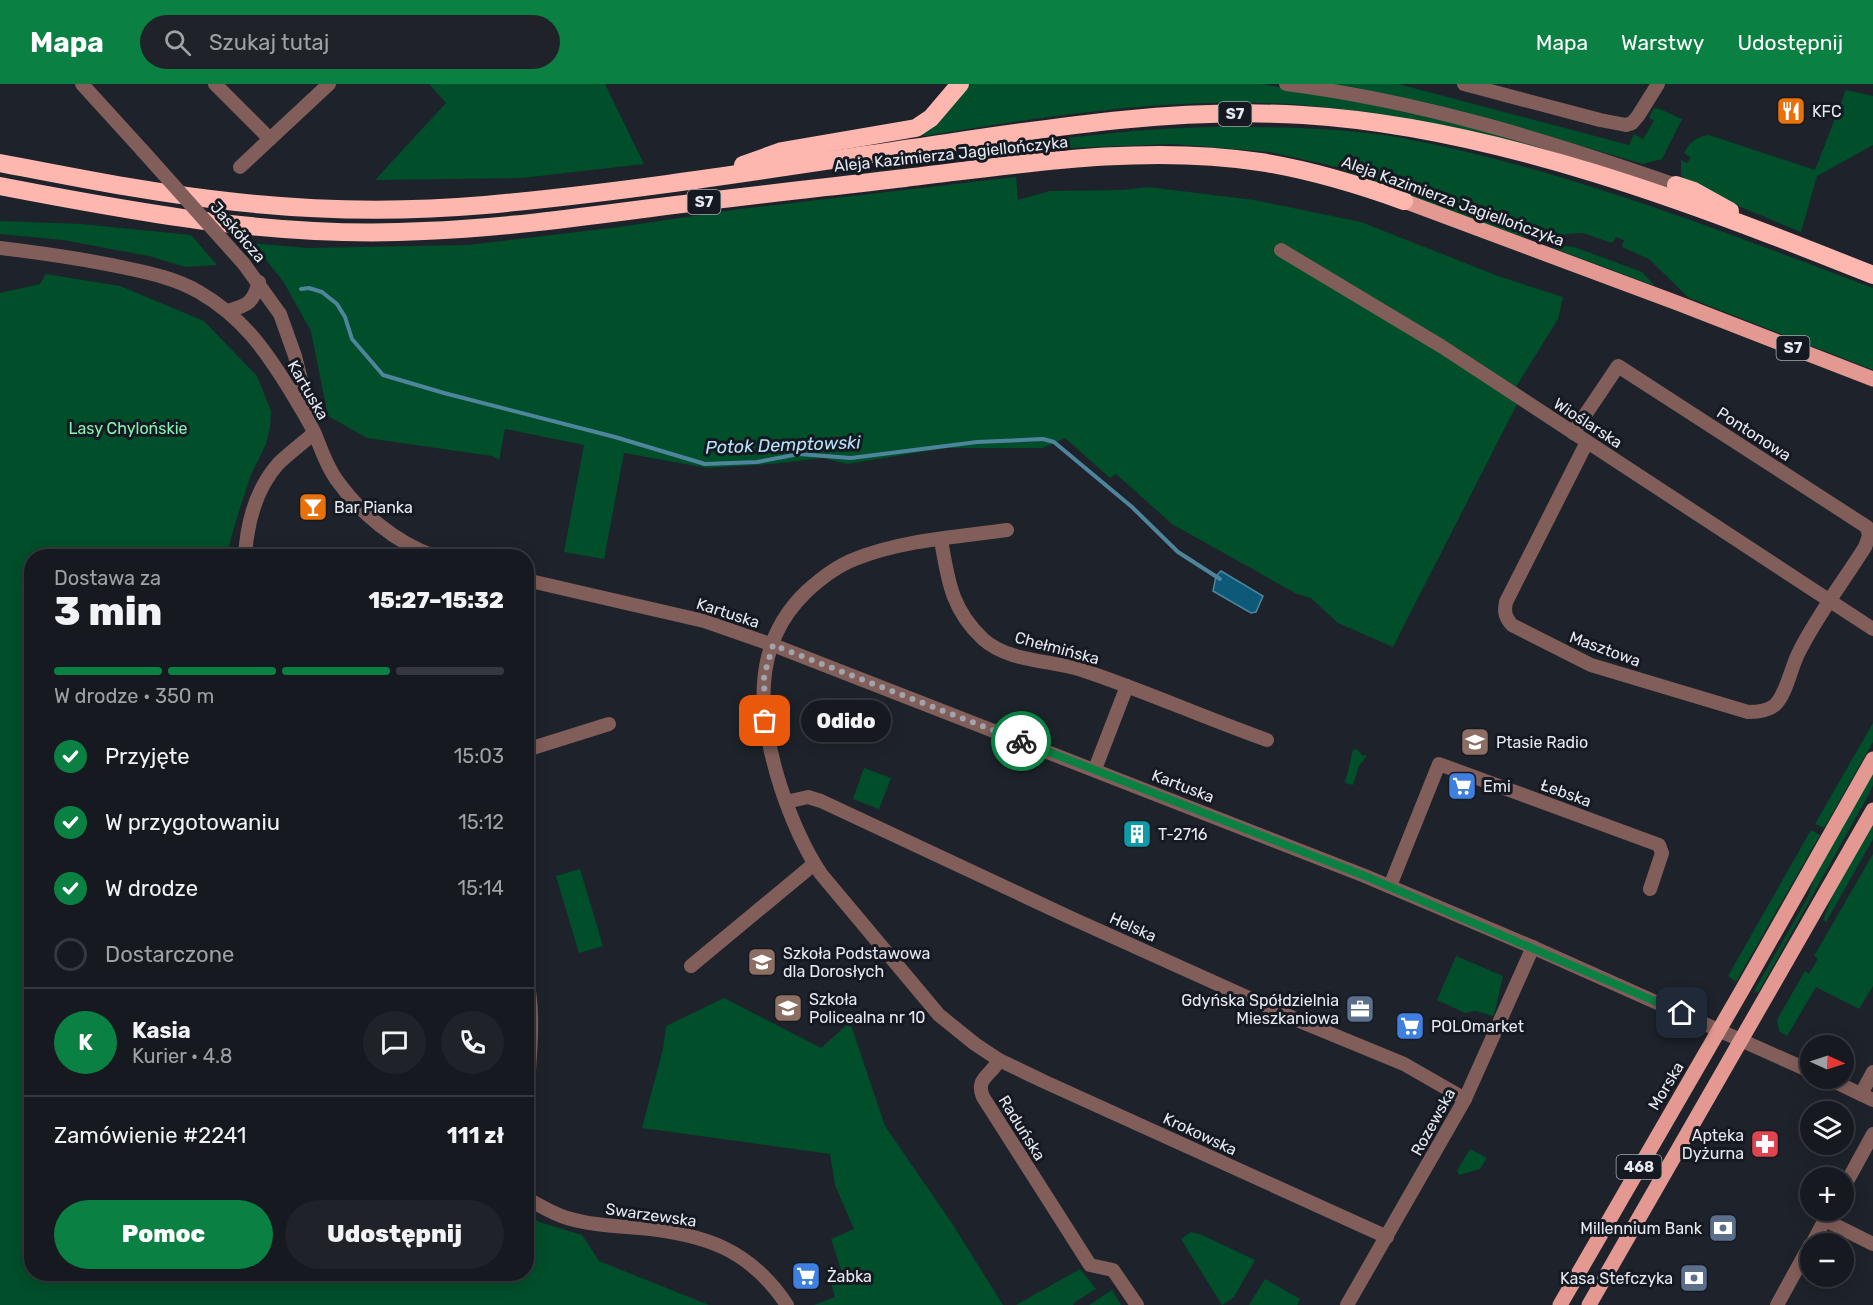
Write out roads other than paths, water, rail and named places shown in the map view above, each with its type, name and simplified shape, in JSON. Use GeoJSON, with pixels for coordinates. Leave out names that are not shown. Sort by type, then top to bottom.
{"type":"FeatureCollection","features":[{"type":"Feature","properties":{"kind":"highway"},"geometry":{"type":"LineString","coordinates":[[710,178],[782,151],[916,128],[932,118],[960,84]]}},
{"type":"Feature","properties":{"kind":"highway","name":"Aleja Kazimierza Jagiellończyka"},"geometry":{"type":"LineString","coordinates":[[0,163],[105,183],[213,199],[348,209],[482,205],[710,178],[1084,123],[1211,114],[1300,115],[1431,133],[1508,150],[1644,189],[1873,275]]}},
{"type":"Feature","properties":{"kind":"highway","name":"Aleja Kazimierza Jagiellończyka"},"geometry":{"type":"LineString","coordinates":[[0,186],[165,216],[235,225],[352,232],[421,232],[574,218],[1007,166],[1112,157],[1158,156],[1233,159],[1292,168],[1341,180],[1404,201]]}},
{"type":"Feature","properties":{"kind":"highway"},"geometry":{"type":"LineString","coordinates":[[1676,185],[1694,191],[1726,208],[1749,227]]}},
{"type":"Feature","properties":{"kind":"main road","name":"Aleja Kazimierza Jagiellończyka"},"geometry":{"type":"LineString","coordinates":[[1404,201],[1873,379]]}},
{"type":"Feature","properties":{"kind":"main road","name":"Morska"},"geometry":{"type":"LineString","coordinates":[[1560,1305],[1873,759]]}},
{"type":"Feature","properties":{"kind":"main road","name":"468"},"geometry":{"type":"LineString","coordinates":[[1588,1305],[1873,810]]}},
{"type":"Feature","properties":{"kind":"street","name":"Jaskółcza"},"geometry":{"type":"LineString","coordinates":[[82,84],[259,282],[280,314],[287,333],[314,433]]}},
{"type":"Feature","properties":{"kind":"street"},"geometry":{"type":"LineString","coordinates":[[215,84],[270,139]]}},
{"type":"Feature","properties":{"kind":"street"},"geometry":{"type":"LineString","coordinates":[[240,168],[329,84]]}},
{"type":"Feature","properties":{"kind":"street"},"geometry":{"type":"LineString","coordinates":[[1287,84],[1374,99],[1491,127],[1570,149],[1676,185]]}},
{"type":"Feature","properties":{"kind":"street"},"geometry":{"type":"LineString","coordinates":[[1464,84],[1626,125],[1632,123],[1638,116],[1658,84]]}},
{"type":"Feature","properties":{"kind":"street","name":"Kartuska"},"geometry":{"type":"LineString","coordinates":[[0,248],[57,255],[160,276],[197,291],[228,311],[255,337],[267,354],[314,433],[332,474],[380,525],[417,549]]}},
{"type":"Feature","properties":{"kind":"street","name":"Wioślarska"},"geometry":{"type":"LineString","coordinates":[[1281,250],[1441,346],[1873,629]]}},
{"type":"Feature","properties":{"kind":"street"},"geometry":{"type":"LineString","coordinates":[[228,311],[250,303],[259,282]]}},
{"type":"Feature","properties":{"kind":"street","name":"Pontonowa"},"geometry":{"type":"LineString","coordinates":[[1574,433],[1618,366],[1863,524],[1868,531],[1865,548],[1830,602]]}},
{"type":"Feature","properties":{"kind":"street"},"geometry":{"type":"LineString","coordinates":[[246,549],[249,526],[261,490],[279,463],[314,433]]}},
{"type":"Feature","properties":{"kind":"street","name":"Masztowa"},"geometry":{"type":"LineString","coordinates":[[1587,442],[1506,602],[1504,611],[1512,625],[1591,665],[1748,712],[1755,712],[1775,705],[1780,698],[1797,655],[1830,602]]}},
{"type":"Feature","properties":{"kind":"street"},"geometry":{"type":"LineString","coordinates":[[999,1060],[939,1015],[814,864],[794,825],[786,802],[766,737],[763,706],[765,669],[784,617],[817,582],[854,559],[886,549],[912,543],[1007,530]]}},
{"type":"Feature","properties":{"kind":"street","name":"Chełmińska"},"geometry":{"type":"LineString","coordinates":[[941,540],[951,594],[958,609],[982,638],[992,646],[1008,653],[1079,669],[1267,740]]}},
{"type":"Feature","properties":{"kind":"street","name":"Kartuska"},"geometry":{"type":"LineString","coordinates":[[534,582],[704,621],[773,645],[1390,886],[1800,1067]]}},
{"type":"Feature","properties":{"kind":"street"},"geometry":{"type":"LineString","coordinates":[[1095,769],[1127,686]]}},
{"type":"Feature","properties":{"kind":"street"},"geometry":{"type":"LineString","coordinates":[[534,747],[609,724]]}},
{"type":"Feature","properties":{"kind":"street","name":"Łebska"},"geometry":{"type":"LineString","coordinates":[[1390,886],[1439,764],[1655,843],[1662,848],[1662,853],[1650,889]]}},
{"type":"Feature","properties":{"kind":"street","name":"Helska"},"geometry":{"type":"LineString","coordinates":[[786,802],[808,797],[821,801],[1302,1022],[1404,1064],[1465,1099]]}},
{"type":"Feature","properties":{"kind":"street"},"geometry":{"type":"LineString","coordinates":[[691,966],[814,864]]}},
{"type":"Feature","properties":{"kind":"street","name":"Rozewska"},"geometry":{"type":"LineString","coordinates":[[1347,1305],[1465,1099],[1533,947]]}},
{"type":"Feature","properties":{"kind":"street","name":"Krokowska"},"geometry":{"type":"LineString","coordinates":[[999,1060],[1387,1237]]}},
{"type":"Feature","properties":{"kind":"street","name":"Raduńska"},"geometry":{"type":"LineString","coordinates":[[999,1060],[994,1070],[981,1082],[980,1089],[983,1096],[1090,1265],[1113,1270],[1137,1305]]}},
{"type":"Feature","properties":{"kind":"street"},"geometry":{"type":"LineString","coordinates":[[1850,1089],[1867,1097],[1873,1072]]}},
{"type":"Feature","properties":{"kind":"street"},"geometry":{"type":"LineString","coordinates":[[1854,1169],[1873,1134]]}},
{"type":"Feature","properties":{"kind":"street","name":"Swarzewska"},"geometry":{"type":"LineString","coordinates":[[534,1202],[565,1218],[598,1225],[679,1232],[700,1237],[745,1258],[760,1272],[787,1305]]}},
{"type":"Feature","properties":{"kind":"street"},"geometry":{"type":"LineString","coordinates":[[1837,1221],[1873,1244]]}},
{"type":"Feature","properties":{"kind":"street"},"geometry":{"type":"LineString","coordinates":[[1777,1305],[1800,1264]]}},
{"type":"Feature","properties":{"kind":"water"},"geometry":{"type":"Polygon","coordinates":[[[1221,571],[1263,596],[1256,612],[1251,613],[1213,591],[1216,576],[1221,571]]]}},
{"type":"Feature","properties":{"kind":"waterway","name":"Potok Demptowski"},"geometry":{"type":"LineString","coordinates":[[301,289],[309,288],[322,292],[337,304],[345,317],[352,339],[383,375],[615,437],[705,464],[757,462],[799,454],[851,458],[977,442],[1043,439],[1054,442],[1132,507],[1178,552],[1220,579]]}},
{"type":"Feature","properties":{"kind":"place","name":"KFC"},"geometry":{"type":"Point","coordinates":[1791,111]}},
{"type":"Feature","properties":{"kind":"place","name":"Bar Pianka"},"geometry":{"type":"Point","coordinates":[313,507]}},
{"type":"Feature","properties":{"kind":"place","name":"Odido"},"geometry":{"type":"Point","coordinates":[765,721]}},
{"type":"Feature","properties":{"kind":"place","name":"Ptasie Radio"},"geometry":{"type":"Point","coordinates":[1475,742]}},
{"type":"Feature","properties":{"kind":"place","name":"Emi"},"geometry":{"type":"Point","coordinates":[1462,786]}},
{"type":"Feature","properties":{"kind":"place","name":"T-2716"},"geometry":{"type":"Point","coordinates":[1137,834]}},
{"type":"Feature","properties":{"kind":"place","name":"Szkoła Podstawowa dla Dorosłych"},"geometry":{"type":"Point","coordinates":[762,962]}},
{"type":"Feature","properties":{"kind":"place","name":"Szkoła Policealna nr 10"},"geometry":{"type":"Point","coordinates":[788,1008]}},
{"type":"Feature","properties":{"kind":"place","name":"Gdyńska Spółdzielnia Mieszkaniowa"},"geometry":{"type":"Point","coordinates":[1360,1009]}},
{"type":"Feature","properties":{"kind":"place","name":"POLOmarket"},"geometry":{"type":"Point","coordinates":[1410,1026]}},
{"type":"Feature","properties":{"kind":"place","name":"Apteka Dyżurna"},"geometry":{"type":"Point","coordinates":[1765,1144]}},
{"type":"Feature","properties":{"kind":"place","name":"Millennium Bank"},"geometry":{"type":"Point","coordinates":[1723,1228]}},
{"type":"Feature","properties":{"kind":"place","name":"Żabka"},"geometry":{"type":"Point","coordinates":[806,1276]}},
{"type":"Feature","properties":{"kind":"place","name":"Kasa Stefczyka"},"geometry":{"type":"Point","coordinates":[1694,1278]}},
{"type":"Feature","properties":{"kind":"park label","name":"Lasy Chylońskie"},"geometry":{"type":"Point","coordinates":[128,428]}}]}
